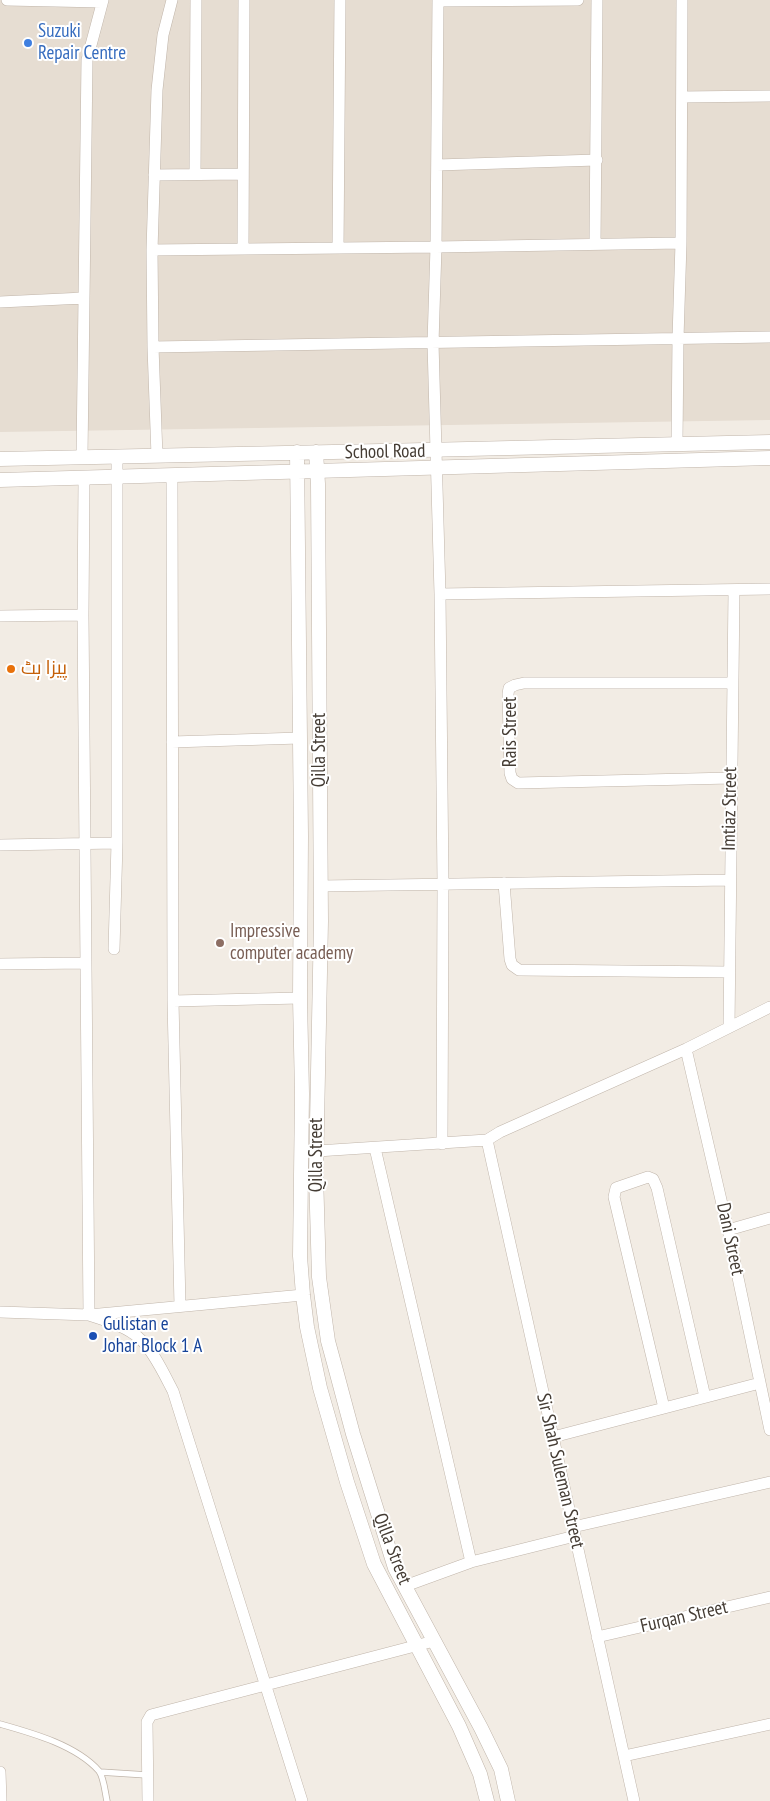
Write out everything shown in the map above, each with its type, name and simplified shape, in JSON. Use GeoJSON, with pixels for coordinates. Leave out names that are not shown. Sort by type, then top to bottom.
{"type":"FeatureCollection","features":[{"type":"Feature","properties":{"kind":"street"},"geometry":{"type":"LineString","coordinates":[[7,0],[102,1],[87,60],[82,457]]}},
{"type":"Feature","properties":{"kind":"street"},"geometry":{"type":"LineString","coordinates":[[157,456],[153,347],[152,250],[154,175],[157,90],[163,35],[172,0]]}},
{"type":"Feature","properties":{"kind":"street"},"geometry":{"type":"LineString","coordinates":[[195,174],[196,0]]}},
{"type":"Feature","properties":{"kind":"street"},"geometry":{"type":"LineString","coordinates":[[243,248],[244,0]]}},
{"type":"Feature","properties":{"kind":"street"},"geometry":{"type":"LineString","coordinates":[[338,248],[340,0]]}},
{"type":"Feature","properties":{"kind":"street"},"geometry":{"type":"LineString","coordinates":[[442,1144],[443,884],[440,594],[433,342],[436,247],[438,1],[578,0]]}},
{"type":"Feature","properties":{"kind":"street"},"geometry":{"type":"LineString","coordinates":[[595,243],[597,0]]}},
{"type":"Feature","properties":{"kind":"street"},"geometry":{"type":"LineString","coordinates":[[677,444],[681,243],[682,0]]}},
{"type":"Feature","properties":{"kind":"street"},"geometry":{"type":"LineString","coordinates":[[682,97],[770,96]]}},
{"type":"Feature","properties":{"kind":"street"},"geometry":{"type":"LineString","coordinates":[[436,165],[596,160]]}},
{"type":"Feature","properties":{"kind":"street"},"geometry":{"type":"LineString","coordinates":[[154,175],[243,174]]}},
{"type":"Feature","properties":{"kind":"street"},"geometry":{"type":"LineString","coordinates":[[152,250],[681,243]]}},
{"type":"Feature","properties":{"kind":"street"},"geometry":{"type":"LineString","coordinates":[[0,302],[84,298]]}},
{"type":"Feature","properties":{"kind":"street"},"geometry":{"type":"LineString","coordinates":[[153,347],[770,337]]}},
{"type":"Feature","properties":{"kind":"street","name":"School Road"},"geometry":{"type":"LineString","coordinates":[[0,459],[297,452],[435,451],[770,442]]}},
{"type":"Feature","properties":{"kind":"street","name":"Qilla Street"},"geometry":{"type":"LineString","coordinates":[[297,452],[302,1094],[300,1256],[307,1327],[320,1388],[346,1482],[374,1564],[459,1726],[480,1774],[487,1801]]}},
{"type":"Feature","properties":{"kind":"street","name":"Qilla Street"},"geometry":{"type":"LineString","coordinates":[[316,452],[321,886],[317,1151],[319,1277],[328,1341],[356,1444],[395,1568],[501,1769],[508,1801]]}},
{"type":"Feature","properties":{"kind":"street"},"geometry":{"type":"LineString","coordinates":[[114,949],[117,843],[117,457]]}},
{"type":"Feature","properties":{"kind":"street","name":"School Road"},"geometry":{"type":"LineString","coordinates":[[0,480],[297,473],[603,461],[770,458]]}},
{"type":"Feature","properties":{"kind":"street"},"geometry":{"type":"LineString","coordinates":[[172,476],[173,1001],[180,1306]]}},
{"type":"Feature","properties":{"kind":"street"},"geometry":{"type":"LineString","coordinates":[[84,479],[83,615],[89,1315]]}},
{"type":"Feature","properties":{"kind":"street"},"geometry":{"type":"LineString","coordinates":[[440,594],[770,589]]}},
{"type":"Feature","properties":{"kind":"street","name":"Imtiaz Street"},"geometry":{"type":"LineString","coordinates":[[729,1027],[734,591]]}},
{"type":"Feature","properties":{"kind":"street"},"geometry":{"type":"LineString","coordinates":[[0,616],[83,615]]}},
{"type":"Feature","properties":{"kind":"street","name":"Rais Street"},"geometry":{"type":"LineString","coordinates":[[731,778],[518,783],[512,779],[510,773],[508,694],[509,688],[524,683],[733,683]]}},
{"type":"Feature","properties":{"kind":"street"},"geometry":{"type":"LineString","coordinates":[[172,742],[300,738]]}},
{"type":"Feature","properties":{"kind":"street"},"geometry":{"type":"LineString","coordinates":[[0,845],[117,843]]}},
{"type":"Feature","properties":{"kind":"street"},"geometry":{"type":"LineString","coordinates":[[321,886],[730,880]]}},
{"type":"Feature","properties":{"kind":"street"},"geometry":{"type":"LineString","coordinates":[[504,883],[510,959],[512,965],[520,970],[729,972]]}},
{"type":"Feature","properties":{"kind":"street"},"geometry":{"type":"LineString","coordinates":[[0,964],[86,963]]}},
{"type":"Feature","properties":{"kind":"street"},"geometry":{"type":"LineString","coordinates":[[173,1001],[300,998]]}},
{"type":"Feature","properties":{"kind":"street"},"geometry":{"type":"LineString","coordinates":[[317,1151],[486,1140],[770,1008]]}},
{"type":"Feature","properties":{"kind":"street","name":"Dani Street"},"geometry":{"type":"LineString","coordinates":[[686,1048],[728,1230],[770,1430]]}},
{"type":"Feature","properties":{"kind":"street","name":"Sir Shah Suleman Street"},"geometry":{"type":"LineString","coordinates":[[486,1140],[634,1801]]}},
{"type":"Feature","properties":{"kind":"street"},"geometry":{"type":"LineString","coordinates":[[375,1148],[471,1562]]}},
{"type":"Feature","properties":{"kind":"street"},"geometry":{"type":"LineString","coordinates":[[664,1408],[614,1197],[616,1188],[648,1177],[653,1179],[657,1188],[705,1397]]}},
{"type":"Feature","properties":{"kind":"street"},"geometry":{"type":"LineString","coordinates":[[728,1230],[770,1218]]}},
{"type":"Feature","properties":{"kind":"street"},"geometry":{"type":"LineString","coordinates":[[0,1312],[89,1315],[303,1295]]}},
{"type":"Feature","properties":{"kind":"street"},"geometry":{"type":"LineString","coordinates":[[89,1315],[115,1324],[140,1338],[160,1366],[173,1391],[302,1801]]}},
{"type":"Feature","properties":{"kind":"street"},"geometry":{"type":"LineString","coordinates":[[320,1388],[339,1382]]}},
{"type":"Feature","properties":{"kind":"street"},"geometry":{"type":"LineString","coordinates":[[553,1437],[760,1383]]}},
{"type":"Feature","properties":{"kind":"street"},"geometry":{"type":"LineString","coordinates":[[405,1586],[471,1562],[574,1531],[770,1482]]}},
{"type":"Feature","properties":{"kind":"street","name":"Furqan Street"},"geometry":{"type":"LineString","coordinates":[[597,1637],[770,1598]]}},
{"type":"Feature","properties":{"kind":"street"},"geometry":{"type":"LineString","coordinates":[[148,1801],[146,1722],[151,1715],[434,1641]]}},
{"type":"Feature","properties":{"kind":"street"},"geometry":{"type":"LineString","coordinates":[[624,1756],[770,1724]]}},
{"type":"Feature","properties":{"kind":"street"},"geometry":{"type":"LineString","coordinates":[[0,1772],[1,1801]]}},
{"type":"Feature","properties":{"kind":"lane"},"geometry":{"type":"LineString","coordinates":[[0,1724],[51,1741],[80,1755],[100,1772],[107,1801]]}},
{"type":"Feature","properties":{"kind":"lane"},"geometry":{"type":"LineString","coordinates":[[100,1772],[147,1775]]}},
{"type":"Feature","properties":{"kind":"shaded area"},"geometry":{"type":"Polygon","coordinates":[[[0,0],[770,0],[770,420],[0,432],[0,0]]]}},
{"type":"Feature","properties":{"kind":"place","name":"Suzuki Repair Centre"},"geometry":{"type":"Point","coordinates":[28,43]}},
{"type":"Feature","properties":{"kind":"place","name":"پیزا ہٹ"},"geometry":{"type":"Point","coordinates":[11,669]}},
{"type":"Feature","properties":{"kind":"place","name":"Impressive computer academy"},"geometry":{"type":"Point","coordinates":[220,943]}},
{"type":"Feature","properties":{"kind":"place","name":"Gulistan e Johar Block 1 A"},"geometry":{"type":"Point","coordinates":[93,1336]}}]}
